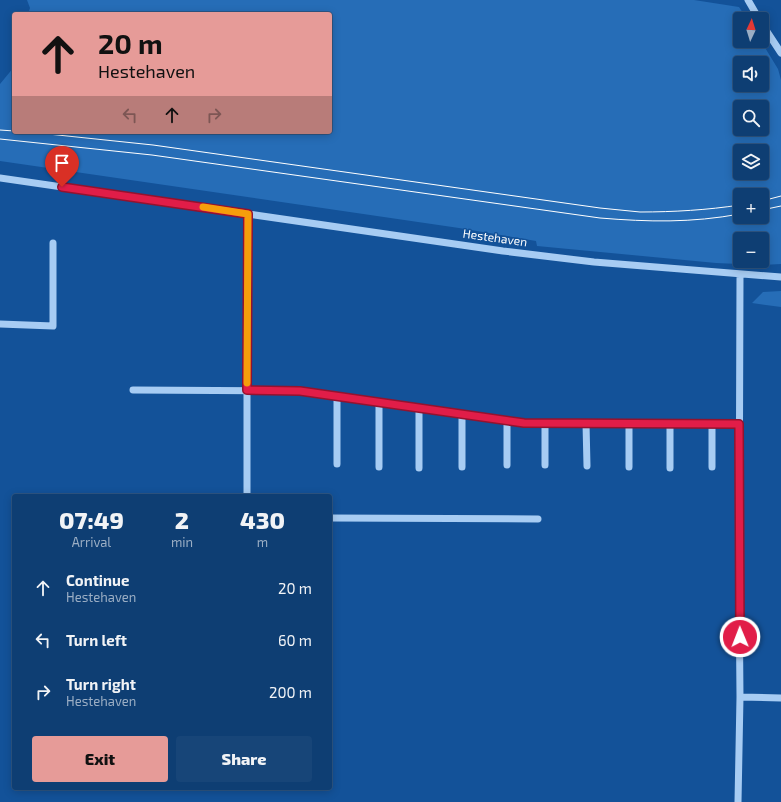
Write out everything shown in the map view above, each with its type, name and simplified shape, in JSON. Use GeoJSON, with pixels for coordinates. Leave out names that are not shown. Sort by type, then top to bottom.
{"type":"FeatureCollection","features":[{"type":"Feature","properties":{"kind":"street"},"geometry":{"type":"LineString","coordinates":[[748,0],[755,12]]}},
{"type":"Feature","properties":{"kind":"street"},"geometry":{"type":"LineString","coordinates":[[769,35],[781,53]]}},
{"type":"Feature","properties":{"kind":"street","name":"Hestehaven"},"geometry":{"type":"LineString","coordinates":[[0,178],[503,251],[594,262],[740,275],[781,277]]}},
{"type":"Feature","properties":{"kind":"street"},"geometry":{"type":"LineString","coordinates":[[247,494],[248,214]]}},
{"type":"Feature","properties":{"kind":"street"},"geometry":{"type":"LineString","coordinates":[[0,324],[53,326],[53,243]]}},
{"type":"Feature","properties":{"kind":"street"},"geometry":{"type":"LineString","coordinates":[[738,802],[740,697],[740,275]]}},
{"type":"Feature","properties":{"kind":"street"},"geometry":{"type":"LineString","coordinates":[[133,390],[300,391],[524,423],[739,424]]}},
{"type":"Feature","properties":{"kind":"street"},"geometry":{"type":"LineString","coordinates":[[337,396],[337,464]]}},
{"type":"Feature","properties":{"kind":"street"},"geometry":{"type":"LineString","coordinates":[[379,402],[379,467]]}},
{"type":"Feature","properties":{"kind":"street"},"geometry":{"type":"LineString","coordinates":[[419,408],[419,468]]}},
{"type":"Feature","properties":{"kind":"street"},"geometry":{"type":"LineString","coordinates":[[462,414],[462,467]]}},
{"type":"Feature","properties":{"kind":"street"},"geometry":{"type":"LineString","coordinates":[[507,421],[507,465]]}},
{"type":"Feature","properties":{"kind":"street"},"geometry":{"type":"LineString","coordinates":[[545,423],[545,465]]}},
{"type":"Feature","properties":{"kind":"street"},"geometry":{"type":"LineString","coordinates":[[586,423],[587,466]]}},
{"type":"Feature","properties":{"kind":"street"},"geometry":{"type":"LineString","coordinates":[[629,423],[629,467]]}},
{"type":"Feature","properties":{"kind":"street"},"geometry":{"type":"LineString","coordinates":[[670,424],[670,468]]}},
{"type":"Feature","properties":{"kind":"street"},"geometry":{"type":"LineString","coordinates":[[712,424],[712,467]]}},
{"type":"Feature","properties":{"kind":"street"},"geometry":{"type":"LineString","coordinates":[[332,518],[538,519]]}},
{"type":"Feature","properties":{"kind":"street"},"geometry":{"type":"LineString","coordinates":[[740,697],[781,698]]}},
{"type":"Feature","properties":{"kind":"shaded area"},"geometry":{"type":"Polygon","coordinates":[[[27,0],[694,0],[739,7],[742,12],[733,12],[733,48],[765,48],[778,69],[781,80],[781,264],[769,265],[769,232],[733,232],[733,264],[716,263],[537,246],[536,241],[459,228],[0,161],[0,84],[12,69],[12,134],[332,134],[332,12],[29,12],[30,8],[27,0]]]}},
{"type":"Feature","properties":{"kind":"shaded area"},"geometry":{"type":"Polygon","coordinates":[[[781,291],[781,307],[752,303],[763,292],[781,291]]]}},
{"type":"Feature","properties":{"kind":"tram line"},"geometry":{"type":"LineString","coordinates":[[0,130],[12,131]]}},
{"type":"Feature","properties":{"kind":"tram line"},"geometry":{"type":"LineString","coordinates":[[48,134],[153,145],[600,208],[640,212],[678,211],[733,206]]}},
{"type":"Feature","properties":{"kind":"tram line"},"geometry":{"type":"LineString","coordinates":[[0,139],[152,155],[600,218],[670,221],[733,215]]}},
{"type":"Feature","properties":{"kind":"tram line"},"geometry":{"type":"LineString","coordinates":[[769,199],[781,196]]}},
{"type":"Feature","properties":{"kind":"tram line"},"geometry":{"type":"LineString","coordinates":[[769,209],[781,206]]}},
{"type":"Feature","properties":{"kind":"slow traffic"},"geometry":{"type":"LineString","coordinates":[[203,207],[248,214],[247,383]]}},
{"type":"Feature","properties":{"kind":"route"},"geometry":{"type":"LineString","coordinates":[[62,187],[248,214],[247,390],[300,391],[524,423],[739,424],[740,637]]}}]}
